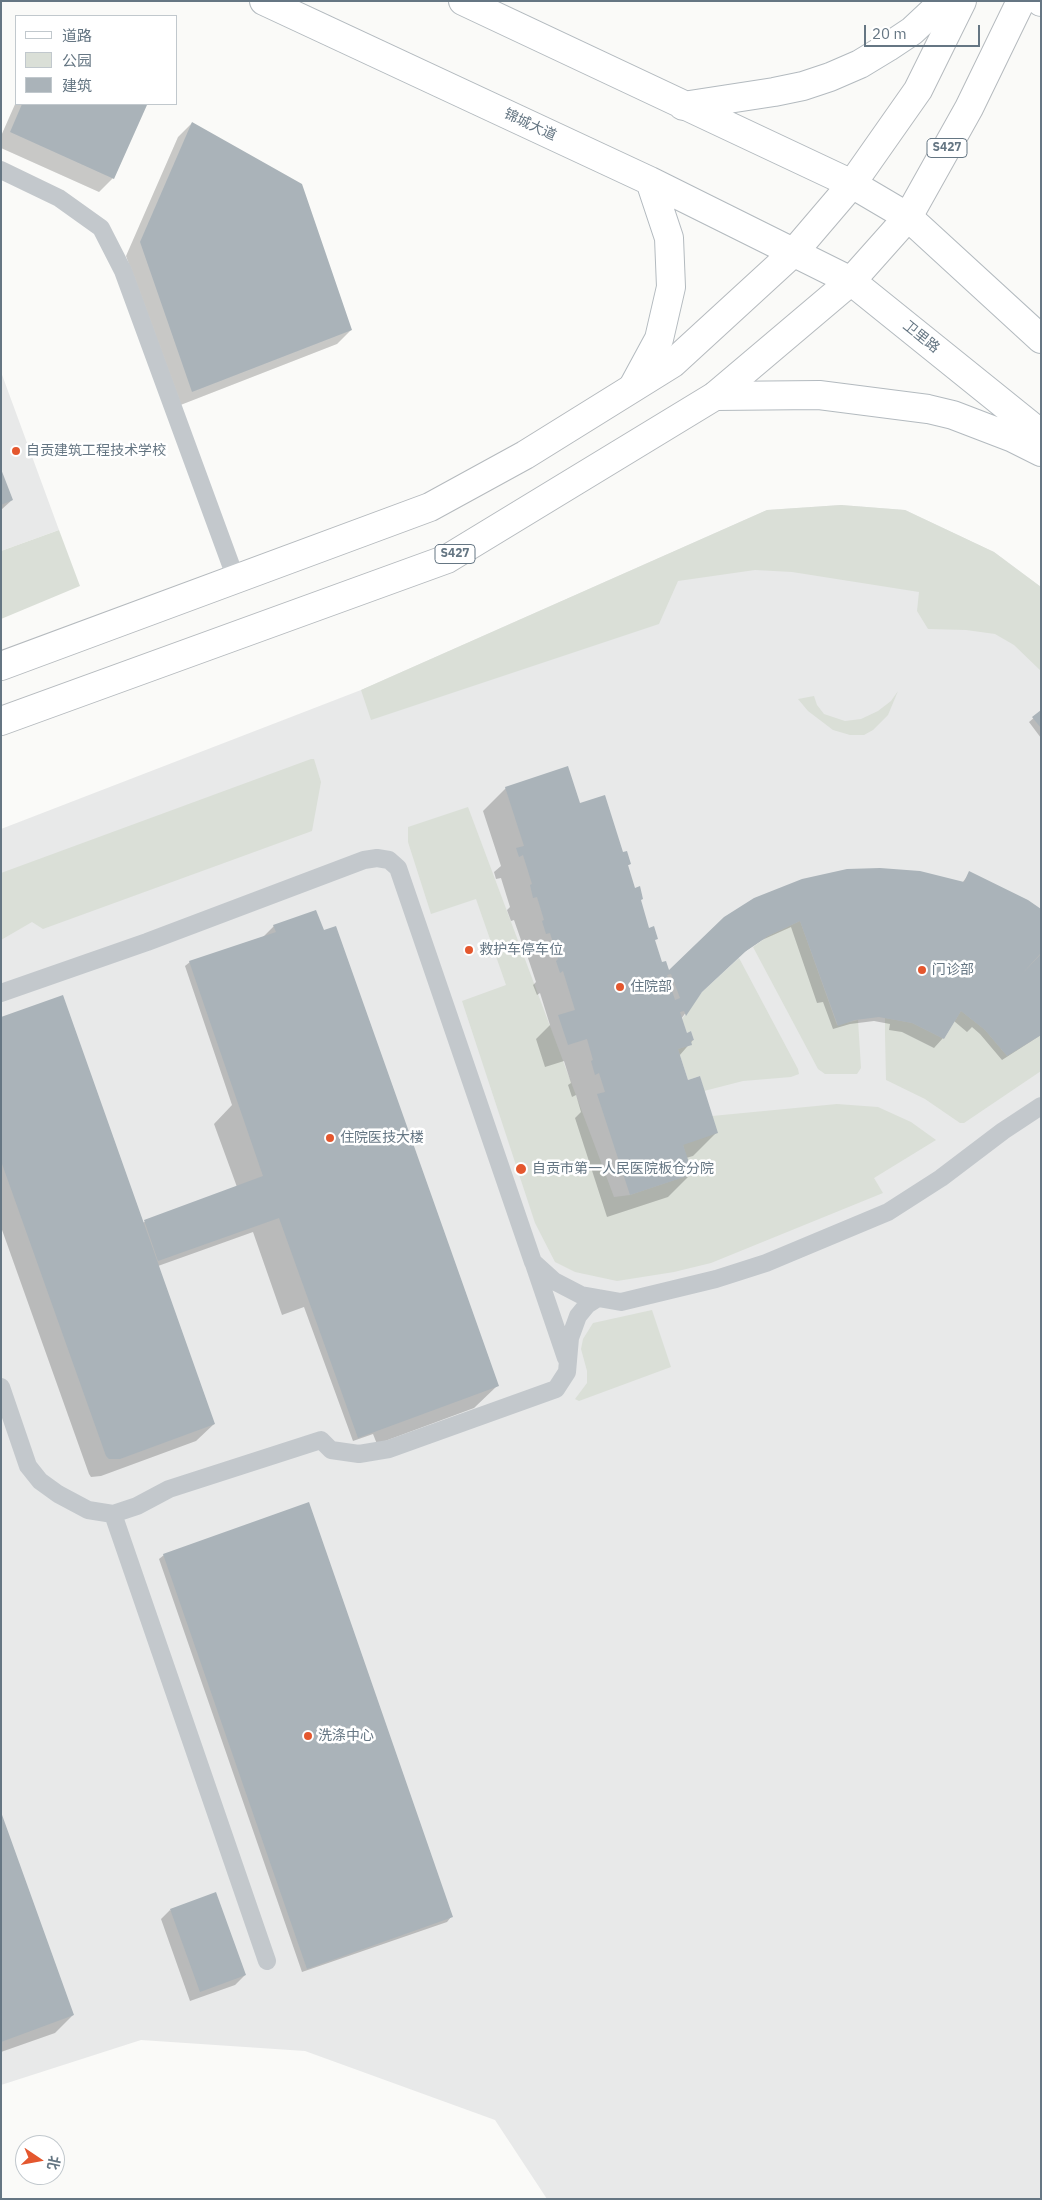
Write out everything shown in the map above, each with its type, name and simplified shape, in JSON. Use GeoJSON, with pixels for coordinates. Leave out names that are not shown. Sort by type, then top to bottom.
{"type":"FeatureCollection","features":[{"type":"Feature","properties":{"kind":"main road","name":"锦城大道"},"geometry":{"type":"LineString","coordinates":[[264,1],[650,181],[794,252]]}},
{"type":"Feature","properties":{"kind":"main road"},"geometry":{"type":"LineString","coordinates":[[463,1],[852,184],[908,217],[1041,339]]}},
{"type":"Feature","properties":{"kind":"main road"},"geometry":{"type":"LineString","coordinates":[[683,106],[774,92],[803,86],[830,77],[860,64],[888,47],[912,31],[944,1]]}},
{"type":"Feature","properties":{"kind":"main road"},"geometry":{"type":"LineString","coordinates":[[1,666],[430,507],[525,455],[673,363],[794,252],[852,184],[918,90],[962,1]]}},
{"type":"Feature","properties":{"kind":"main road","name":"S427"},"geometry":{"type":"LineString","coordinates":[[1,721],[447,559],[715,396],[851,281],[908,217],[969,108],[1021,1]]}},
{"type":"Feature","properties":{"kind":"main road"},"geometry":{"type":"LineString","coordinates":[[634,387],[659,339],[671,287],[669,238],[650,181]]}},
{"type":"Feature","properties":{"kind":"main road","name":"卫里路"},"geometry":{"type":"LineString","coordinates":[[794,252],[851,281],[1041,434]]}},
{"type":"Feature","properties":{"kind":"main road"},"geometry":{"type":"LineString","coordinates":[[715,396],[819,395],[928,409],[953,415],[1013,438],[1041,452]]}},
{"type":"Feature","properties":{"kind":"lane"},"geometry":{"type":"LineString","coordinates":[[1,170],[59,198],[101,228],[123,271],[236,579]]}},
{"type":"Feature","properties":{"kind":"lane"},"geometry":{"type":"LineString","coordinates":[[1,993],[147,942],[364,860],[377,858],[389,860],[398,868],[568,1364]]}},
{"type":"Feature","properties":{"kind":"lane"},"geometry":{"type":"LineString","coordinates":[[533,1262],[554,1281],[582,1295],[622,1302],[716,1279],[766,1263],[888,1212],[941,1178],[1003,1131],[1041,1106]]}},
{"type":"Feature","properties":{"kind":"lane"},"geometry":{"type":"LineString","coordinates":[[1,1387],[28,1466],[40,1481],[58,1494],[88,1510],[113,1514],[137,1506],[169,1489],[321,1440],[332,1450],[359,1454],[389,1449],[556,1389],[567,1372],[570,1338],[578,1316],[587,1305],[598,1298]]}},
{"type":"Feature","properties":{"kind":"lane"},"geometry":{"type":"LineString","coordinates":[[113,1514],[267,1962]]}},
{"type":"Feature","properties":{"kind":"shaded area","name":"自贡建筑工程技术学校"},"geometry":{"type":"Polygon","coordinates":[[[1,372],[59,530],[1,551],[1,372]]]}},
{"type":"Feature","properties":{"kind":"shaded area","name":"自贡市第一人民医院板仓分院"},"geometry":{"type":"Polygon","coordinates":[[[841,505],[905,510],[994,552],[1041,587],[1041,2199],[547,2199],[495,2120],[305,2051],[141,2040],[1,2085],[1,829],[361,690],[767,510],[841,505]]]}},
{"type":"Feature","properties":{"kind":"green space"},"geometry":{"type":"Polygon","coordinates":[[[841,505],[905,510],[994,552],[1041,587],[1041,671],[1014,645],[995,634],[966,630],[928,629],[917,611],[919,592],[792,572],[755,570],[678,581],[659,624],[371,720],[361,690],[767,510],[841,505]]]}},
{"type":"Feature","properties":{"kind":"green space"},"geometry":{"type":"Polygon","coordinates":[[[59,530],[80,586],[1,619],[1,551],[59,530]]]}},
{"type":"Feature","properties":{"kind":"green space"},"geometry":{"type":"Polygon","coordinates":[[[898,691],[888,715],[873,730],[864,735],[850,735],[833,730],[808,711],[798,699],[814,696],[817,705],[824,714],[845,721],[861,719],[878,711],[891,701],[898,691]]]}},
{"type":"Feature","properties":{"kind":"green space"},"geometry":{"type":"Polygon","coordinates":[[[314,759],[321,782],[312,831],[43,929],[32,922],[1,940],[1,873],[314,759]]]}},
{"type":"Feature","properties":{"kind":"green space"},"geometry":{"type":"Polygon","coordinates":[[[468,807],[614,1197],[630,1195],[692,1174],[683,1145],[712,1116],[837,1104],[878,1107],[911,1122],[936,1140],[874,1178],[883,1193],[711,1263],[674,1272],[617,1281],[575,1272],[555,1262],[535,1223],[462,1001],[506,985],[476,899],[431,914],[408,842],[408,827],[468,807]]]}},
{"type":"Feature","properties":{"kind":"green space"},"geometry":{"type":"Polygon","coordinates":[[[800,921],[837,1025],[858,1020],[861,1068],[857,1074],[825,1074],[818,1069],[753,947],[768,936],[800,921]]]}},
{"type":"Feature","properties":{"kind":"green space"},"geometry":{"type":"Polygon","coordinates":[[[739,958],[799,1074],[791,1077],[743,1081],[704,1091],[700,1076],[688,1080],[678,1049],[691,1045],[691,1041],[694,1040],[691,1031],[687,1033],[682,1019],[702,992],[739,958]]]}},
{"type":"Feature","properties":{"kind":"green space"},"geometry":{"type":"Polygon","coordinates":[[[961,1011],[985,1030],[1007,1056],[1041,1035],[1041,1071],[964,1123],[960,1123],[925,1099],[886,1080],[885,1018],[912,1023],[944,1039],[961,1011]]]}},
{"type":"Feature","properties":{"kind":"green space"},"geometry":{"type":"Polygon","coordinates":[[[652,1310],[671,1367],[579,1401],[575,1399],[587,1383],[587,1371],[581,1349],[583,1339],[593,1323],[652,1310]]]}},
{"type":"Feature","properties":{"kind":"building"},"geometry":{"type":"Polygon","coordinates":[[[22,105],[147,105],[114,179],[10,132],[22,105]]]}},
{"type":"Feature","properties":{"kind":"building"},"geometry":{"type":"Polygon","coordinates":[[[192,122],[302,184],[352,330],[192,392],[140,242],[192,122]]]}},
{"type":"Feature","properties":{"kind":"building"},"geometry":{"type":"Polygon","coordinates":[[[1,469],[13,500],[1,505],[1,469]]]}},
{"type":"Feature","properties":{"kind":"building"},"geometry":{"type":"Polygon","coordinates":[[[1041,710],[1041,728],[1032,717],[1041,710]]]}},
{"type":"Feature","properties":{"kind":"building"},"geometry":{"type":"Polygon","coordinates":[[[568,766],[580,803],[605,795],[623,852],[627,851],[631,864],[628,865],[635,888],[640,886],[643,899],[641,900],[649,928],[654,926],[658,939],[655,940],[662,962],[666,961],[669,970],[724,917],[754,898],[802,879],[847,869],[880,868],[920,871],[964,882],[969,871],[1028,900],[1041,909],[1041,953],[1021,975],[1041,954],[1041,1035],[1007,1056],[985,1030],[961,1011],[944,1039],[912,1023],[879,1017],[855,1020],[838,1026],[800,921],[768,936],[746,951],[702,992],[686,1016],[684,1011],[680,1012],[687,1033],[691,1031],[694,1040],[691,1041],[692,1045],[678,1049],[688,1080],[700,1076],[718,1133],[683,1145],[693,1174],[630,1195],[597,1094],[605,1092],[599,1073],[595,1075],[587,1039],[568,1045],[558,1015],[575,1010],[563,971],[560,973],[556,961],[558,959],[550,933],[546,934],[537,897],[533,898],[530,885],[532,884],[523,855],[519,857],[516,848],[524,846],[505,787],[568,766]],[[671,974],[667,975],[675,1000],[680,998],[671,974]]]}},
{"type":"Feature","properties":{"kind":"building","name":"住院医技大楼"},"geometry":{"type":"Polygon","coordinates":[[[316,910],[324,930],[336,926],[499,1386],[358,1438],[279,1218],[158,1261],[144,1220],[263,1176],[189,961],[276,932],[273,925],[316,910]]]}},
{"type":"Feature","properties":{"kind":"building"},"geometry":{"type":"Polygon","coordinates":[[[63,995],[215,1424],[120,1459],[109,1459],[106,1456],[1,1161],[1,1017],[63,995]]]}},
{"type":"Feature","properties":{"kind":"building","name":"洗涤中心"},"geometry":{"type":"Polygon","coordinates":[[[309,1502],[453,1917],[307,1969],[163,1554],[309,1502]]]}},
{"type":"Feature","properties":{"kind":"building"},"geometry":{"type":"Polygon","coordinates":[[[1,1812],[74,2015],[1,2042],[1,1812]]]}},
{"type":"Feature","properties":{"kind":"building"},"geometry":{"type":"Polygon","coordinates":[[[216,1892],[246,1975],[200,1992],[170,1909],[216,1892]]]}},
{"type":"Feature","properties":{"kind":"place","name":"自贡建筑工程技术学校"},"geometry":{"type":"Point","coordinates":[16,451]}},
{"type":"Feature","properties":{"kind":"place","name":"救护车停车位"},"geometry":{"type":"Point","coordinates":[469,950]}},
{"type":"Feature","properties":{"kind":"place","name":"门诊部"},"geometry":{"type":"Point","coordinates":[922,970]}},
{"type":"Feature","properties":{"kind":"place","name":"住院部"},"geometry":{"type":"Point","coordinates":[620,987]}},
{"type":"Feature","properties":{"kind":"place","name":"住院医技大楼"},"geometry":{"type":"Point","coordinates":[330,1138]}},
{"type":"Feature","properties":{"kind":"place","name":"自贡市第一人民医院板仓分院"},"geometry":{"type":"Point","coordinates":[521,1169]}},
{"type":"Feature","properties":{"kind":"place","name":"洗涤中心"},"geometry":{"type":"Point","coordinates":[308,1736]}}]}
